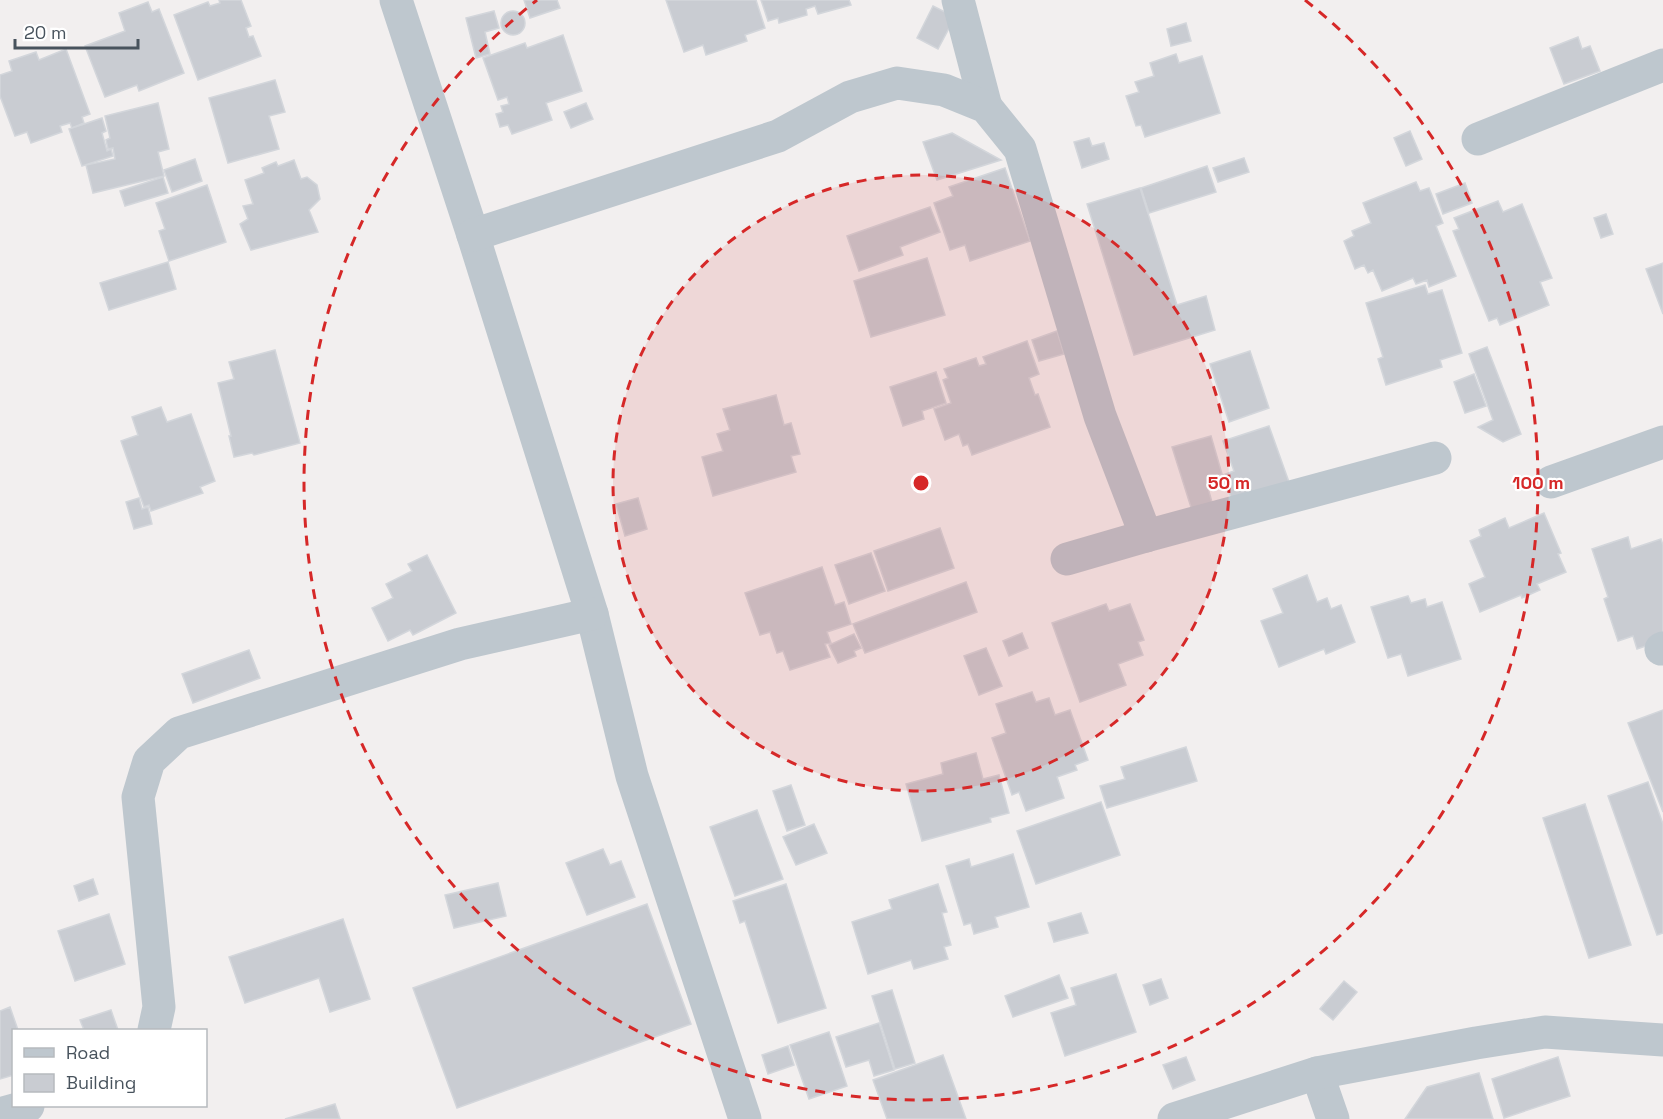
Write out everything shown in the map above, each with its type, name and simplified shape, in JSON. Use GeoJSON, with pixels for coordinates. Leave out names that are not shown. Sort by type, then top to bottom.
{"type":"FeatureCollection","features":[{"type":"Feature","properties":{"kind":"street"},"geometry":{"type":"LineString","coordinates":[[396,0],[473,235],[592,614],[632,776],[745,1119]]}},
{"type":"Feature","properties":{"kind":"street"},"geometry":{"type":"LineString","coordinates":[[958,0],[986,106],[1020,149],[1100,416],[1146,536]]}},
{"type":"Feature","properties":{"kind":"street"},"geometry":{"type":"LineString","coordinates":[[1478,139],[1663,65]]}},
{"type":"Feature","properties":{"kind":"street"},"geometry":{"type":"LineString","coordinates":[[473,235],[778,136],[850,97],[897,83],[944,90],[986,106]]}},
{"type":"Feature","properties":{"kind":"street"},"geometry":{"type":"LineString","coordinates":[[1551,482],[1663,442]]}},
{"type":"Feature","properties":{"kind":"street"},"geometry":{"type":"LineString","coordinates":[[1067,559],[1435,458]]}},
{"type":"Feature","properties":{"kind":"street"},"geometry":{"type":"LineString","coordinates":[[154,1029],[159,1008],[138,797],[149,761],[179,733],[460,644],[592,614]]}},
{"type":"Feature","properties":{"kind":"street"},"geometry":{"type":"LineString","coordinates":[[1174,1119],[1317,1073],[1476,1043],[1545,1032],[1663,1040]]}},
{"type":"Feature","properties":{"kind":"street"},"geometry":{"type":"LineString","coordinates":[[1317,1073],[1333,1119]]}},
{"type":"Feature","properties":{"kind":"street"},"geometry":{"type":"LineString","coordinates":[[0,1114],[24,1107]]}},
{"type":"Feature","properties":{"kind":"building"},"geometry":{"type":"Polygon","coordinates":[[[219,0],[241,0],[251,26],[246,28],[249,37],[253,36],[261,56],[198,80],[174,15],[208,2],[210,6],[220,3],[219,0]]]}},
{"type":"Feature","properties":{"kind":"building"},"geometry":{"type":"Polygon","coordinates":[[[524,0],[557,0],[560,8],[530,18],[524,0]]]}},
{"type":"Feature","properties":{"kind":"building"},"geometry":{"type":"Polygon","coordinates":[[[666,0],[756,0],[765,28],[745,35],[747,41],[706,55],[703,45],[684,52],[666,0]]]}},
{"type":"Feature","properties":{"kind":"building"},"geometry":{"type":"Polygon","coordinates":[[[761,0],[849,0],[851,5],[818,14],[815,6],[806,9],[807,15],[779,23],[778,18],[768,21],[761,0]]]}},
{"type":"Feature","properties":{"kind":"building"},"geometry":{"type":"Polygon","coordinates":[[[148,2],[152,12],[159,9],[184,73],[139,91],[137,85],[105,97],[85,46],[125,31],[119,13],[148,2]]]}},
{"type":"Feature","properties":{"kind":"building"},"geometry":{"type":"Polygon","coordinates":[[[933,6],[955,17],[938,49],[917,38],[933,6]]]}},
{"type":"Feature","properties":{"kind":"building"},"geometry":{"type":"Polygon","coordinates":[[[494,11],[499,28],[485,32],[490,54],[476,58],[466,18],[494,11]]]}},
{"type":"Feature","properties":{"kind":"building"},"geometry":{"type":"Polygon","coordinates":[[[513,11],[522,14],[525,23],[522,32],[513,35],[504,32],[501,23],[504,14],[513,11]]]}},
{"type":"Feature","properties":{"kind":"building"},"geometry":{"type":"Polygon","coordinates":[[[1186,23],[1191,41],[1171,46],[1167,29],[1186,23]]]}},
{"type":"Feature","properties":{"kind":"building"},"geometry":{"type":"Polygon","coordinates":[[[563,35],[582,91],[546,103],[552,120],[512,134],[508,125],[500,127],[496,114],[503,112],[501,106],[509,104],[507,97],[498,100],[483,58],[525,43],[527,48],[563,35]]]}},
{"type":"Feature","properties":{"kind":"building"},"geometry":{"type":"Polygon","coordinates":[[[1578,37],[1582,49],[1590,46],[1600,71],[1564,84],[1550,48],[1578,37]]]}},
{"type":"Feature","properties":{"kind":"building"},"geometry":{"type":"Polygon","coordinates":[[[66,49],[90,114],[82,117],[84,123],[72,128],[70,123],[60,126],[62,132],[31,143],[27,132],[15,136],[0,96],[0,75],[12,71],[9,61],[36,52],[39,60],[66,49]]]}},
{"type":"Feature","properties":{"kind":"building"},"geometry":{"type":"Polygon","coordinates":[[[1176,54],[1179,63],[1202,56],[1220,113],[1145,137],[1141,125],[1136,126],[1126,96],[1139,92],[1135,82],[1154,76],[1150,63],[1176,54]]]}},
{"type":"Feature","properties":{"kind":"building"},"geometry":{"type":"Polygon","coordinates":[[[275,80],[285,112],[269,116],[279,149],[228,163],[209,98],[275,80]]]}},
{"type":"Feature","properties":{"kind":"building"},"geometry":{"type":"Polygon","coordinates":[[[158,103],[169,149],[158,152],[164,176],[93,193],[86,165],[115,159],[113,148],[108,149],[106,140],[110,138],[105,116],[158,103]]]}},
{"type":"Feature","properties":{"kind":"building"},"geometry":{"type":"Polygon","coordinates":[[[586,103],[593,119],[571,128],[564,112],[586,103]]]}},
{"type":"Feature","properties":{"kind":"building"},"geometry":{"type":"Polygon","coordinates":[[[102,118],[106,131],[102,133],[107,151],[111,149],[113,156],[82,166],[69,129],[102,118]]]}},
{"type":"Feature","properties":{"kind":"building"},"geometry":{"type":"Polygon","coordinates":[[[1410,131],[1422,159],[1406,166],[1394,138],[1410,131]]]}},
{"type":"Feature","properties":{"kind":"building"},"geometry":{"type":"Polygon","coordinates":[[[952,133],[1001,160],[937,180],[923,142],[952,133]]]}},
{"type":"Feature","properties":{"kind":"building"},"geometry":{"type":"Polygon","coordinates":[[[1089,138],[1092,146],[1104,143],[1109,159],[1082,168],[1074,142],[1089,138]]]}},
{"type":"Feature","properties":{"kind":"building"},"geometry":{"type":"Polygon","coordinates":[[[1244,158],[1249,172],[1218,182],[1213,168],[1244,158]]]}},
{"type":"Feature","properties":{"kind":"building"},"geometry":{"type":"Polygon","coordinates":[[[195,159],[202,181],[172,192],[164,170],[195,159]]]}},
{"type":"Feature","properties":{"kind":"building"},"geometry":{"type":"Polygon","coordinates":[[[294,160],[301,179],[307,177],[317,185],[320,199],[309,210],[318,232],[251,250],[240,224],[248,219],[243,206],[253,204],[245,180],[264,173],[262,168],[276,162],[278,166],[294,160]]]}},
{"type":"Feature","properties":{"kind":"building"},"geometry":{"type":"Polygon","coordinates":[[[1207,166],[1216,192],[1149,213],[1141,188],[1207,166]]]}},
{"type":"Feature","properties":{"kind":"building"},"geometry":{"type":"Polygon","coordinates":[[[1005,168],[1030,241],[970,261],[965,245],[950,250],[934,203],[953,196],[949,187],[1005,168]]]}},
{"type":"Feature","properties":{"kind":"building"},"geometry":{"type":"Polygon","coordinates":[[[163,177],[168,193],[125,206],[120,191],[163,177]]]}},
{"type":"Feature","properties":{"kind":"building"},"geometry":{"type":"Polygon","coordinates":[[[1416,182],[1420,191],[1429,188],[1443,223],[1436,226],[1456,276],[1429,287],[1427,280],[1416,284],[1413,278],[1382,291],[1373,270],[1368,273],[1364,265],[1355,269],[1344,241],[1354,236],[1352,231],[1371,223],[1363,203],[1416,182]]]}},
{"type":"Feature","properties":{"kind":"building"},"geometry":{"type":"Polygon","coordinates":[[[1465,183],[1472,203],[1443,214],[1436,194],[1465,183]]]}},
{"type":"Feature","properties":{"kind":"building"},"geometry":{"type":"Polygon","coordinates":[[[207,185],[226,242],[169,261],[159,231],[165,229],[156,203],[207,185]]]}},
{"type":"Feature","properties":{"kind":"building"},"geometry":{"type":"Polygon","coordinates":[[[1140,188],[1177,305],[1206,296],[1215,330],[1134,355],[1087,204],[1140,188]]]}},
{"type":"Feature","properties":{"kind":"building"},"geometry":{"type":"Polygon","coordinates":[[[1498,201],[1503,212],[1522,204],[1552,278],[1540,282],[1549,305],[1500,325],[1497,318],[1489,321],[1453,231],[1459,229],[1454,218],[1498,201]]]}},
{"type":"Feature","properties":{"kind":"building"},"geometry":{"type":"Polygon","coordinates":[[[930,207],[940,232],[900,247],[903,255],[859,271],[847,236],[930,207]]]}},
{"type":"Feature","properties":{"kind":"building"},"geometry":{"type":"Polygon","coordinates":[[[1606,214],[1613,234],[1601,238],[1594,218],[1606,214]]]}},
{"type":"Feature","properties":{"kind":"building"},"geometry":{"type":"Polygon","coordinates":[[[927,258],[945,315],[871,337],[854,281],[927,258]]]}},
{"type":"Feature","properties":{"kind":"building"},"geometry":{"type":"Polygon","coordinates":[[[168,262],[176,289],[109,310],[100,283],[168,262]]]}},
{"type":"Feature","properties":{"kind":"building"},"geometry":{"type":"Polygon","coordinates":[[[1663,263],[1663,314],[1646,269],[1663,263]]]}},
{"type":"Feature","properties":{"kind":"building"},"geometry":{"type":"Polygon","coordinates":[[[1425,285],[1428,294],[1442,290],[1462,353],[1440,360],[1442,367],[1386,385],[1378,359],[1383,357],[1366,303],[1425,285]]]}},
{"type":"Feature","properties":{"kind":"building"},"geometry":{"type":"Polygon","coordinates":[[[1057,331],[1064,354],[1039,361],[1032,340],[1057,331]]]}},
{"type":"Feature","properties":{"kind":"building"},"geometry":{"type":"Polygon","coordinates":[[[1027,341],[1039,374],[1029,378],[1035,395],[1038,394],[1050,427],[972,455],[968,444],[963,446],[959,434],[945,440],[934,409],[951,403],[943,380],[948,378],[944,369],[976,358],[979,366],[986,364],[983,357],[1027,341]]]}},
{"type":"Feature","properties":{"kind":"building"},"geometry":{"type":"Polygon","coordinates":[[[1487,347],[1521,434],[1503,442],[1478,427],[1493,420],[1469,354],[1487,347]]]}},
{"type":"Feature","properties":{"kind":"building"},"geometry":{"type":"Polygon","coordinates":[[[275,350],[300,443],[254,455],[252,453],[234,457],[218,383],[234,379],[229,362],[275,350]]]}},
{"type":"Feature","properties":{"kind":"building"},"geometry":{"type":"Polygon","coordinates":[[[1250,351],[1269,408],[1229,422],[1210,364],[1250,351]]]}},
{"type":"Feature","properties":{"kind":"building"},"geometry":{"type":"Polygon","coordinates":[[[936,372],[946,403],[922,411],[924,419],[903,426],[890,387],[936,372]]]}},
{"type":"Feature","properties":{"kind":"building"},"geometry":{"type":"Polygon","coordinates":[[[1474,374],[1486,406],[1465,413],[1454,382],[1474,374]]]}},
{"type":"Feature","properties":{"kind":"building"},"geometry":{"type":"Polygon","coordinates":[[[776,395],[784,425],[791,423],[800,454],[791,456],[796,472],[713,496],[702,457],[723,451],[717,434],[730,430],[723,409],[776,395]]]}},
{"type":"Feature","properties":{"kind":"building"},"geometry":{"type":"Polygon","coordinates":[[[161,407],[167,422],[191,414],[215,481],[200,487],[203,493],[151,511],[149,505],[144,507],[121,441],[138,435],[132,417],[161,407]]]}},
{"type":"Feature","properties":{"kind":"building"},"geometry":{"type":"Polygon","coordinates":[[[1269,426],[1289,482],[1232,501],[1223,475],[1234,471],[1223,441],[1269,426]]]}},
{"type":"Feature","properties":{"kind":"building"},"geometry":{"type":"Polygon","coordinates":[[[1211,436],[1222,474],[1211,477],[1213,486],[1208,488],[1215,513],[1195,520],[1172,447],[1211,436]]]}},
{"type":"Feature","properties":{"kind":"building"},"geometry":{"type":"Polygon","coordinates":[[[139,498],[142,509],[148,507],[152,524],[134,529],[126,502],[139,498]]]}},
{"type":"Feature","properties":{"kind":"building"},"geometry":{"type":"Polygon","coordinates":[[[638,498],[647,529],[625,536],[616,504],[638,498]]]}},
{"type":"Feature","properties":{"kind":"building"},"geometry":{"type":"Polygon","coordinates":[[[1544,513],[1561,553],[1558,554],[1566,572],[1537,584],[1540,590],[1522,598],[1521,595],[1480,612],[1469,584],[1485,577],[1470,541],[1481,536],[1479,530],[1505,518],[1509,528],[1544,513]]]}},
{"type":"Feature","properties":{"kind":"building"},"geometry":{"type":"Polygon","coordinates":[[[940,528],[954,568],[888,591],[874,551],[940,528]]]}},
{"type":"Feature","properties":{"kind":"building"},"geometry":{"type":"Polygon","coordinates":[[[1628,537],[1631,549],[1661,539],[1663,545],[1663,640],[1637,649],[1633,636],[1618,641],[1604,599],[1608,597],[1592,549],[1628,537]]]}},
{"type":"Feature","properties":{"kind":"building"},"geometry":{"type":"Polygon","coordinates":[[[871,553],[885,591],[849,604],[835,565],[871,553]]]}},
{"type":"Feature","properties":{"kind":"building"},"geometry":{"type":"Polygon","coordinates":[[[427,555],[456,613],[413,635],[410,630],[388,641],[372,608],[393,598],[386,584],[412,571],[408,564],[427,555]]]}},
{"type":"Feature","properties":{"kind":"building"},"geometry":{"type":"Polygon","coordinates":[[[822,567],[835,605],[844,602],[851,624],[827,632],[831,643],[825,644],[830,657],[790,670],[783,651],[777,653],[770,632],[760,635],[745,593],[822,567]]]}},
{"type":"Feature","properties":{"kind":"building"},"geometry":{"type":"Polygon","coordinates":[[[1307,575],[1317,602],[1327,598],[1331,609],[1341,605],[1355,642],[1326,654],[1324,649],[1279,667],[1261,621],[1283,613],[1273,589],[1307,575]]]}},
{"type":"Feature","properties":{"kind":"building"},"geometry":{"type":"Polygon","coordinates":[[[966,582],[977,612],[865,653],[853,624],[966,582]]]}},
{"type":"Feature","properties":{"kind":"building"},"geometry":{"type":"Polygon","coordinates":[[[1408,596],[1411,603],[1425,599],[1427,607],[1442,602],[1461,659],[1408,676],[1401,654],[1388,658],[1371,607],[1408,596]]]}},
{"type":"Feature","properties":{"kind":"building"},"geometry":{"type":"Polygon","coordinates":[[[1106,604],[1109,611],[1130,604],[1144,640],[1138,642],[1143,655],[1118,664],[1126,685],[1080,702],[1052,623],[1106,604]]]}},
{"type":"Feature","properties":{"kind":"building"},"geometry":{"type":"Polygon","coordinates":[[[1022,633],[1028,648],[1009,656],[1003,641],[1022,633]]]}},
{"type":"Feature","properties":{"kind":"building"},"geometry":{"type":"Polygon","coordinates":[[[854,634],[861,648],[854,651],[856,656],[838,663],[829,645],[854,634]]]}},
{"type":"Feature","properties":{"kind":"building"},"geometry":{"type":"Polygon","coordinates":[[[986,648],[1002,686],[979,695],[964,656],[986,648]]]}},
{"type":"Feature","properties":{"kind":"building"},"geometry":{"type":"Polygon","coordinates":[[[249,650],[260,678],[193,703],[182,674],[249,650]]]}},
{"type":"Feature","properties":{"kind":"building"},"geometry":{"type":"Polygon","coordinates":[[[1032,692],[1036,702],[1049,698],[1055,715],[1070,710],[1088,760],[1075,765],[1077,770],[1057,777],[1064,798],[1026,811],[1019,792],[1012,795],[992,738],[1006,733],[996,704],[1032,692]]]}},
{"type":"Feature","properties":{"kind":"building"},"geometry":{"type":"Polygon","coordinates":[[[1663,710],[1663,812],[1628,723],[1663,710]]]}},
{"type":"Feature","properties":{"kind":"building"},"geometry":{"type":"Polygon","coordinates":[[[1186,747],[1197,781],[1107,808],[1100,786],[1125,779],[1121,767],[1186,747]]]}},
{"type":"Feature","properties":{"kind":"building"},"geometry":{"type":"Polygon","coordinates":[[[976,753],[983,779],[999,775],[1009,813],[990,818],[991,822],[922,841],[906,784],[943,774],[941,763],[976,753]]]}},
{"type":"Feature","properties":{"kind":"building"},"geometry":{"type":"Polygon","coordinates":[[[1648,782],[1663,824],[1663,933],[1657,935],[1608,796],[1648,782]]]}},
{"type":"Feature","properties":{"kind":"building"},"geometry":{"type":"Polygon","coordinates":[[[791,785],[805,825],[787,831],[773,791],[791,785]]]}},
{"type":"Feature","properties":{"kind":"building"},"geometry":{"type":"Polygon","coordinates":[[[1101,802],[1120,855],[1036,884],[1017,831],[1101,802]]]}},
{"type":"Feature","properties":{"kind":"building"},"geometry":{"type":"Polygon","coordinates":[[[1585,804],[1631,945],[1589,958],[1543,818],[1585,804]]]}},
{"type":"Feature","properties":{"kind":"building"},"geometry":{"type":"Polygon","coordinates":[[[757,810],[783,879],[735,896],[710,827],[757,810]]]}},
{"type":"Feature","properties":{"kind":"building"},"geometry":{"type":"Polygon","coordinates":[[[814,824],[827,853],[796,865],[783,837],[814,824]]]}},
{"type":"Feature","properties":{"kind":"building"},"geometry":{"type":"Polygon","coordinates":[[[603,849],[610,865],[621,861],[635,897],[587,915],[566,863],[603,849]]]}},
{"type":"Feature","properties":{"kind":"building"},"geometry":{"type":"Polygon","coordinates":[[[1013,854],[1029,907],[995,917],[998,927],[974,934],[971,923],[964,925],[946,866],[969,859],[971,867],[1013,854]]]}},
{"type":"Feature","properties":{"kind":"building"},"geometry":{"type":"Polygon","coordinates":[[[93,879],[98,894],[79,901],[74,886],[93,879]]]}},
{"type":"Feature","properties":{"kind":"building"},"geometry":{"type":"Polygon","coordinates":[[[498,883],[506,916],[454,928],[445,895],[498,883]]]}},
{"type":"Feature","properties":{"kind":"building"},"geometry":{"type":"Polygon","coordinates":[[[786,884],[826,1008],[778,1023],[745,921],[740,923],[733,901],[786,884]]]}},
{"type":"Feature","properties":{"kind":"building"},"geometry":{"type":"Polygon","coordinates":[[[938,884],[947,912],[942,913],[951,945],[944,947],[948,959],[914,969],[911,960],[868,974],[852,922],[892,909],[889,900],[938,884]]]}},
{"type":"Feature","properties":{"kind":"building"},"geometry":{"type":"Polygon","coordinates":[[[647,904],[691,1024],[457,1108],[413,988],[647,904]]]}},
{"type":"Feature","properties":{"kind":"building"},"geometry":{"type":"Polygon","coordinates":[[[1081,913],[1088,933],[1054,942],[1048,923],[1081,913]]]}},
{"type":"Feature","properties":{"kind":"building"},"geometry":{"type":"Polygon","coordinates":[[[109,914],[125,964],[75,981],[58,931],[109,914]]]}},
{"type":"Feature","properties":{"kind":"building"},"geometry":{"type":"Polygon","coordinates":[[[343,919],[370,999],[330,1012],[319,978],[245,1003],[229,957],[343,919]]]}},
{"type":"Feature","properties":{"kind":"building"},"geometry":{"type":"Polygon","coordinates":[[[1116,974],[1136,1032],[1065,1056],[1051,1013],[1076,1005],[1071,988],[1116,974]]]}},
{"type":"Feature","properties":{"kind":"building"},"geometry":{"type":"Polygon","coordinates":[[[1059,975],[1068,998],[1013,1017],[1005,996],[1059,975]]]}},
{"type":"Feature","properties":{"kind":"building"},"geometry":{"type":"Polygon","coordinates":[[[1161,979],[1168,998],[1150,1005],[1143,985],[1161,979]]]}},
{"type":"Feature","properties":{"kind":"building"},"geometry":{"type":"Polygon","coordinates":[[[1344,981],[1357,992],[1333,1020],[1320,1009],[1344,981]]]}},
{"type":"Feature","properties":{"kind":"building"},"geometry":{"type":"Polygon","coordinates":[[[892,990],[915,1063],[895,1069],[872,996],[892,990]]]}},
{"type":"Feature","properties":{"kind":"building"},"geometry":{"type":"Polygon","coordinates":[[[10,1007],[18,1029],[12,1029],[12,1076],[0,1079],[0,1011],[10,1007]]]}},
{"type":"Feature","properties":{"kind":"building"},"geometry":{"type":"Polygon","coordinates":[[[111,1010],[118,1029],[84,1029],[80,1020],[111,1010]]]}},
{"type":"Feature","properties":{"kind":"building"},"geometry":{"type":"Polygon","coordinates":[[[879,1023],[894,1070],[874,1076],[869,1060],[846,1067],[836,1037],[879,1023]]]}},
{"type":"Feature","properties":{"kind":"building"},"geometry":{"type":"Polygon","coordinates":[[[829,1032],[847,1086],[809,1099],[790,1045],[829,1032]]]}},
{"type":"Feature","properties":{"kind":"building"},"geometry":{"type":"Polygon","coordinates":[[[788,1046],[794,1065],[768,1074],[762,1055],[788,1046]]]}},
{"type":"Feature","properties":{"kind":"building"},"geometry":{"type":"Polygon","coordinates":[[[943,1055],[966,1119],[887,1119],[873,1080],[943,1055]]]}},
{"type":"Feature","properties":{"kind":"building"},"geometry":{"type":"Polygon","coordinates":[[[1186,1057],[1195,1080],[1173,1089],[1163,1065],[1186,1057]]]}},
{"type":"Feature","properties":{"kind":"building"},"geometry":{"type":"Polygon","coordinates":[[[1558,1057],[1570,1096],[1504,1118],[1492,1079],[1558,1057]]]}},
{"type":"Feature","properties":{"kind":"building"},"geometry":{"type":"Polygon","coordinates":[[[1479,1073],[1493,1119],[1405,1119],[1427,1087],[1479,1073]]]}},
{"type":"Feature","properties":{"kind":"building"},"geometry":{"type":"Polygon","coordinates":[[[335,1104],[340,1119],[285,1119],[335,1104]]]}}]}
